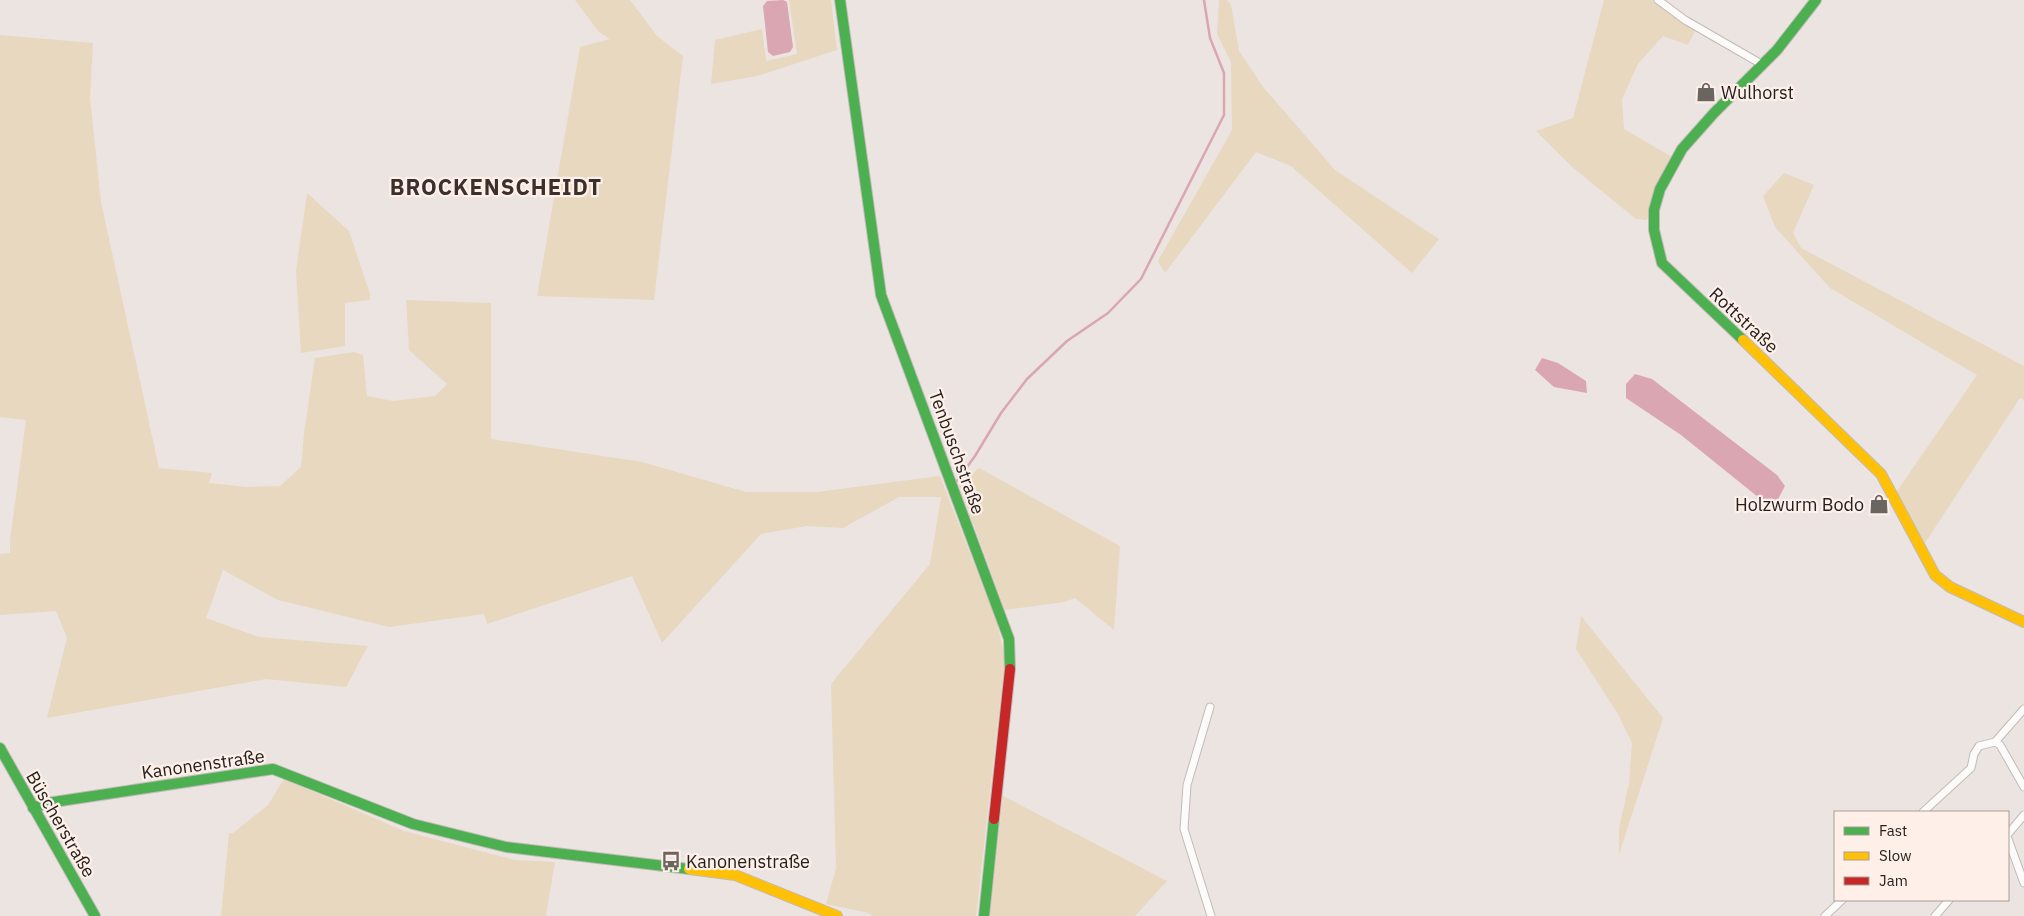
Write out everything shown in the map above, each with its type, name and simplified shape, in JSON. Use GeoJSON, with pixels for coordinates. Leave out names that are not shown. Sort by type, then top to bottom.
{"type":"FeatureCollection","features":[{"type":"Feature","properties":{"kind":"street","name":"Tenbuschstraße"},"geometry":{"type":"LineString","coordinates":[[840,0],[881,295],[1009,639],[1011,663],[984,916]]}},
{"type":"Feature","properties":{"kind":"street"},"geometry":{"type":"LineString","coordinates":[[1658,0],[1685,20],[1762,65]]}},
{"type":"Feature","properties":{"kind":"street","name":"Rottstraße"},"geometry":{"type":"LineString","coordinates":[[1816,0],[1800,23],[1762,65],[1687,141],[1663,183],[1654,210],[1652,227],[1662,263],[1834,426],[1881,474],[1935,575],[1950,587],[2024,622]]}},
{"type":"Feature","properties":{"kind":"street"},"geometry":{"type":"LineString","coordinates":[[1210,707],[1187,785],[1184,829],[1211,916]]}},
{"type":"Feature","properties":{"kind":"street"},"geometry":{"type":"LineString","coordinates":[[1924,811],[1971,768],[1974,754],[1979,746],[1995,742],[2024,709]]}},
{"type":"Feature","properties":{"kind":"street"},"geometry":{"type":"LineString","coordinates":[[1995,742],[2000,745],[2024,787]]}},
{"type":"Feature","properties":{"kind":"street","name":"Büscherstraße"},"geometry":{"type":"LineString","coordinates":[[0,748],[95,916]]}},
{"type":"Feature","properties":{"kind":"street","name":"Kanonenstraße"},"geometry":{"type":"LineString","coordinates":[[33,808],[47,803],[273,769],[413,824],[506,846],[735,875],[837,916]]}},
{"type":"Feature","properties":{"kind":"street"},"geometry":{"type":"LineString","coordinates":[[2009,833],[2024,815]]}},
{"type":"Feature","properties":{"kind":"street"},"geometry":{"type":"LineString","coordinates":[[2009,842],[2024,883]]}},
{"type":"Feature","properties":{"kind":"street"},"geometry":{"type":"LineString","coordinates":[[1825,916],[1841,901]]}},
{"type":"Feature","properties":{"kind":"street"},"geometry":{"type":"LineString","coordinates":[[1935,916],[1948,901]]}},
{"type":"Feature","properties":{"kind":"shaded area"},"geometry":{"type":"Polygon","coordinates":[[[575,0],[630,0],[657,36],[683,56],[654,300],[537,296],[580,47],[610,39],[599,32],[575,0]]]}},
{"type":"Feature","properties":{"kind":"shaded area"},"geometry":{"type":"Polygon","coordinates":[[[783,0],[787,2],[793,47],[790,52],[773,56],[768,52],[763,6],[767,1],[783,0]]]}},
{"type":"Feature","properties":{"kind":"shaded area"},"geometry":{"type":"Polygon","coordinates":[[[789,0],[831,0],[837,50],[757,76],[711,84],[715,40],[762,29],[766,61],[797,54],[789,0]]]}},
{"type":"Feature","properties":{"kind":"shaded area"},"geometry":{"type":"Polygon","coordinates":[[[1219,0],[1227,0],[1231,5],[1239,51],[1263,87],[1335,170],[1439,239],[1412,273],[1291,166],[1256,152],[1165,273],[1158,261],[1232,130],[1231,62],[1217,34],[1219,0]]]}},
{"type":"Feature","properties":{"kind":"shaded area"},"geometry":{"type":"Polygon","coordinates":[[[1604,0],[1653,0],[1695,31],[1688,45],[1663,36],[1638,64],[1622,99],[1624,129],[1672,157],[1650,216],[1646,220],[1636,219],[1571,166],[1536,131],[1573,118],[1604,0]]]}},
{"type":"Feature","properties":{"kind":"shaded area"},"geometry":{"type":"Polygon","coordinates":[[[0,35],[93,43],[90,98],[101,202],[159,468],[212,473],[209,483],[246,487],[280,486],[301,467],[315,358],[354,352],[363,355],[367,396],[393,401],[435,396],[447,384],[409,350],[406,300],[491,303],[491,439],[642,462],[746,492],[817,492],[940,476],[997,623],[1005,657],[976,916],[872,916],[869,913],[826,904],[836,868],[831,684],[930,564],[941,497],[899,497],[843,528],[807,526],[761,534],[662,643],[632,576],[487,624],[484,614],[389,627],[278,600],[223,570],[206,618],[259,637],[368,646],[346,687],[266,679],[47,718],[67,638],[56,611],[0,615],[0,554],[10,553],[10,540],[26,420],[0,417],[0,35]]]}},
{"type":"Feature","properties":{"kind":"shaded area"},"geometry":{"type":"Polygon","coordinates":[[[1784,173],[1814,185],[1793,233],[1801,248],[2024,366],[2024,400],[2020,398],[1925,543],[1895,494],[1977,375],[1830,288],[1775,227],[1763,196],[1784,173]]]}},
{"type":"Feature","properties":{"kind":"shaded area"},"geometry":{"type":"Polygon","coordinates":[[[307,193],[349,231],[370,294],[370,300],[345,303],[345,346],[301,353],[296,271],[307,193]]]}},
{"type":"Feature","properties":{"kind":"shaded area"},"geometry":{"type":"Polygon","coordinates":[[[1542,358],[1558,363],[1586,381],[1587,393],[1554,387],[1535,370],[1542,358]]]}},
{"type":"Feature","properties":{"kind":"shaded area"},"geometry":{"type":"Polygon","coordinates":[[[1635,374],[1652,379],[1777,475],[1785,486],[1777,501],[1763,501],[1681,435],[1626,398],[1626,384],[1635,374]]]}},
{"type":"Feature","properties":{"kind":"shaded area"},"geometry":{"type":"Polygon","coordinates":[[[979,468],[1120,546],[1114,630],[1075,598],[1064,602],[1005,610],[959,485],[979,468]]]}},
{"type":"Feature","properties":{"kind":"shaded area"},"geometry":{"type":"Polygon","coordinates":[[[1581,616],[1663,718],[1619,855],[1619,828],[1629,784],[1632,743],[1618,714],[1576,649],[1581,616]]]}},
{"type":"Feature","properties":{"kind":"shaded area"},"geometry":{"type":"Polygon","coordinates":[[[284,779],[404,831],[515,860],[555,862],[546,916],[221,916],[229,833],[233,833],[268,805],[284,779]]]}},
{"type":"Feature","properties":{"kind":"shaded area"},"geometry":{"type":"Polygon","coordinates":[[[1003,796],[1167,881],[1135,916],[990,916],[1003,796]]]}},
{"type":"Feature","properties":{"kind":"waterway"},"geometry":{"type":"LineString","coordinates":[[956,482],[975,456],[1001,413],[1027,379],[1067,341],[1108,313],[1141,279],[1224,115],[1224,73],[1210,38],[1204,0]]}},
{"type":"Feature","properties":{"kind":"traffic: fast"},"geometry":{"type":"LineString","coordinates":[[840,0],[881,295],[1009,639],[1010,669]]}},
{"type":"Feature","properties":{"kind":"traffic: fast"},"geometry":{"type":"LineString","coordinates":[[1743,340],[1662,263],[1654,230],[1654,210],[1660,189],[1682,149],[1714,113],[1777,50],[1816,0]]}},
{"type":"Feature","properties":{"kind":"traffic: fast"},"geometry":{"type":"LineString","coordinates":[[0,748],[95,916]]}},
{"type":"Feature","properties":{"kind":"traffic: fast"},"geometry":{"type":"LineString","coordinates":[[33,808],[47,803],[273,769],[413,824],[506,847],[689,869]]}},
{"type":"Feature","properties":{"kind":"traffic: fast"},"geometry":{"type":"LineString","coordinates":[[984,916],[994,819]]}},
{"type":"Feature","properties":{"kind":"traffic: slow"},"geometry":{"type":"LineString","coordinates":[[1743,340],[1881,474],[1935,575],[1950,587],[2024,622]]}},
{"type":"Feature","properties":{"kind":"traffic: slow"},"geometry":{"type":"LineString","coordinates":[[689,869],[735,875],[837,916]]}},
{"type":"Feature","properties":{"kind":"traffic: jam"},"geometry":{"type":"LineString","coordinates":[[994,819],[1010,669]]}},
{"type":"Feature","properties":{"kind":"place","name":"Wulhorst"},"geometry":{"type":"Point","coordinates":[1706,92]}},
{"type":"Feature","properties":{"kind":"place","name":"Holzwurm Bodo"},"geometry":{"type":"Point","coordinates":[1879,504]}},
{"type":"Feature","properties":{"kind":"place","name":"Kanonenstraße"},"geometry":{"type":"Point","coordinates":[671,861]}},
{"type":"Feature","properties":{"kind":"district","name":"BROCKENSCHEIDT"},"geometry":{"type":"Point","coordinates":[496,186]}}]}
